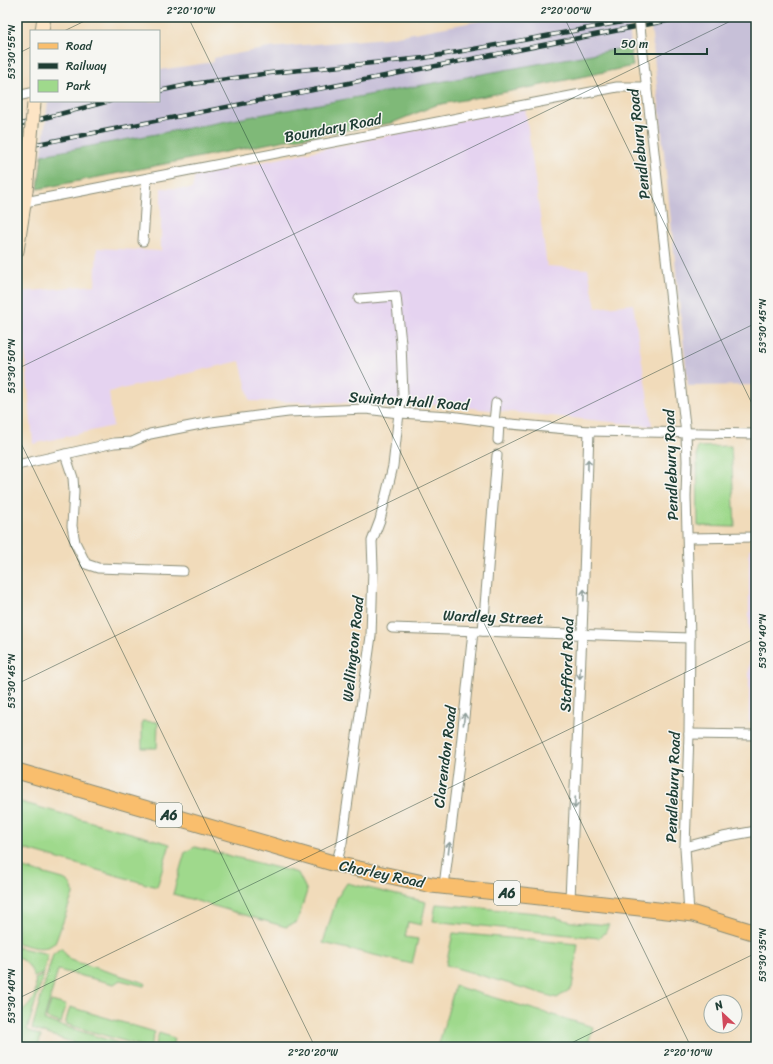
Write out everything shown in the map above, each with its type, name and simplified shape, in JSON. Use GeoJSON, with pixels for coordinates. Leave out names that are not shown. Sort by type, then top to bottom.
{"type":"FeatureCollection","features":[{"type":"Feature","properties":{"kind":"main road"},"geometry":{"type":"LineString","coordinates":[[42,30],[44,17]]}},
{"type":"Feature","properties":{"kind":"main road"},"geometry":{"type":"LineString","coordinates":[[17,251],[25,196],[33,102]]}},
{"type":"Feature","properties":{"kind":"main road","name":"Chorley Road"},"geometry":{"type":"LineString","coordinates":[[17,770],[336,864],[444,886],[694,914],[756,933]]}},
{"type":"Feature","properties":{"kind":"street","name":"Pendlebury Road"},"geometry":{"type":"LineString","coordinates":[[639,17],[686,434],[686,497],[690,638],[689,734],[685,846],[689,914]]}},
{"type":"Feature","properties":{"kind":"street","name":"Boundary Road"},"geometry":{"type":"LineString","coordinates":[[25,196],[147,179],[617,87],[647,87]]}},
{"type":"Feature","properties":{"kind":"street"},"geometry":{"type":"LineString","coordinates":[[17,96],[30,98]]}},
{"type":"Feature","properties":{"kind":"street"},"geometry":{"type":"LineString","coordinates":[[142,241],[147,179]]}},
{"type":"Feature","properties":{"kind":"street","name":"Wellington Road"},"geometry":{"type":"LineString","coordinates":[[336,864],[342,842],[372,636],[372,541],[380,520],[393,466],[399,414],[403,395],[401,343],[396,296],[359,299]]}},
{"type":"Feature","properties":{"kind":"street"},"geometry":{"type":"LineString","coordinates":[[496,403],[498,440]]}},
{"type":"Feature","properties":{"kind":"street","name":"Swinton Hall Road"},"geometry":{"type":"LineString","coordinates":[[17,465],[114,443],[132,442],[150,434],[211,422],[288,412],[366,409],[399,414],[450,416],[589,431],[686,434],[756,434]]}},
{"type":"Feature","properties":{"kind":"street","name":"Stafford Road"},"geometry":{"type":"LineString","coordinates":[[570,900],[582,634],[589,431]]}},
{"type":"Feature","properties":{"kind":"street"},"geometry":{"type":"LineString","coordinates":[[65,454],[73,478],[74,491],[72,526],[74,537],[86,564],[98,568],[183,571]]}},
{"type":"Feature","properties":{"kind":"street"},"geometry":{"type":"LineString","coordinates":[[483,631],[497,455]]}},
{"type":"Feature","properties":{"kind":"street"},"geometry":{"type":"LineString","coordinates":[[688,538],[756,537]]}},
{"type":"Feature","properties":{"kind":"street","name":"Wardley Street"},"geometry":{"type":"LineString","coordinates":[[392,628],[690,638]]}},
{"type":"Feature","properties":{"kind":"street","name":"Clarendon Road"},"geometry":{"type":"LineString","coordinates":[[444,886],[460,756],[473,631]]}},
{"type":"Feature","properties":{"kind":"street"},"geometry":{"type":"LineString","coordinates":[[689,734],[756,735]]}},
{"type":"Feature","properties":{"kind":"street"},"geometry":{"type":"LineString","coordinates":[[685,846],[756,830]]}},
{"type":"Feature","properties":{"kind":"shaded area"},"geometry":{"type":"Polygon","coordinates":[[[501,17],[628,17],[633,66],[436,105],[392,123],[281,141],[38,189],[48,102],[160,102],[160,70],[214,62],[214,58],[269,48],[386,38],[501,17]]]}},
{"type":"Feature","properties":{"kind":"shaded area"},"geometry":{"type":"Polygon","coordinates":[[[650,17],[756,17],[756,385],[688,386],[650,17]]]}},
{"type":"Feature","properties":{"kind":"shaded area"},"geometry":{"type":"Polygon","coordinates":[[[525,107],[547,266],[588,269],[596,308],[633,304],[652,426],[432,404],[250,401],[240,361],[109,392],[113,426],[33,444],[20,292],[95,285],[97,248],[161,251],[161,188],[192,189],[195,176],[525,107]]]}},
{"type":"Feature","properties":{"kind":"shaded area"},"geometry":{"type":"Polygon","coordinates":[[[749,549],[756,549],[756,722],[749,721],[749,549]]]}},
{"type":"Feature","properties":{"kind":"green space"},"geometry":{"type":"Polygon","coordinates":[[[630,47],[633,66],[436,105],[392,123],[281,141],[38,189],[42,155],[630,47]]]}},
{"type":"Feature","properties":{"kind":"green space"},"geometry":{"type":"Polygon","coordinates":[[[731,446],[735,527],[698,526],[697,447],[731,446]]]}},
{"type":"Feature","properties":{"kind":"green space"},"geometry":{"type":"Polygon","coordinates":[[[142,721],[158,722],[157,748],[142,748],[142,721]]]}},
{"type":"Feature","properties":{"kind":"green space"},"geometry":{"type":"Polygon","coordinates":[[[17,801],[170,844],[157,887],[17,847],[17,801]]]}},
{"type":"Feature","properties":{"kind":"green space"},"geometry":{"type":"Polygon","coordinates":[[[195,847],[298,873],[307,891],[297,922],[286,927],[173,894],[185,852],[195,847]]]}},
{"type":"Feature","properties":{"kind":"green space"},"geometry":{"type":"Polygon","coordinates":[[[17,866],[63,879],[68,881],[72,887],[73,894],[56,941],[48,947],[38,948],[17,943],[17,866]]]}},
{"type":"Feature","properties":{"kind":"green space"},"geometry":{"type":"Polygon","coordinates":[[[347,883],[426,902],[421,925],[408,922],[405,937],[418,939],[412,964],[323,943],[337,898],[347,883]]]}},
{"type":"Feature","properties":{"kind":"green space"},"geometry":{"type":"Polygon","coordinates":[[[436,904],[537,913],[573,922],[609,925],[605,933],[599,938],[433,921],[436,904]]]}},
{"type":"Feature","properties":{"kind":"green space"},"geometry":{"type":"Polygon","coordinates":[[[453,933],[578,944],[572,988],[557,998],[446,965],[453,933]]]}},
{"type":"Feature","properties":{"kind":"green space"},"geometry":{"type":"Polygon","coordinates":[[[17,947],[48,954],[43,974],[34,977],[28,965],[17,958],[17,947]]]}},
{"type":"Feature","properties":{"kind":"green space"},"geometry":{"type":"Polygon","coordinates":[[[61,948],[70,960],[146,984],[144,986],[120,980],[114,984],[58,970],[44,1020],[131,1047],[87,1047],[32,1029],[53,954],[61,948]]]}},
{"type":"Feature","properties":{"kind":"green space"},"geometry":{"type":"Polygon","coordinates":[[[43,976],[27,1030],[41,1036],[38,1047],[17,1047],[17,1015],[30,1004],[32,1000],[36,985],[35,979],[43,976]]]}},
{"type":"Feature","properties":{"kind":"green space"},"geometry":{"type":"Polygon","coordinates":[[[455,986],[593,1027],[587,1047],[438,1047],[455,986]]]}},
{"type":"Feature","properties":{"kind":"green space"},"geometry":{"type":"Polygon","coordinates":[[[51,1001],[66,1005],[61,1023],[46,1018],[51,1001]]]}},
{"type":"Feature","properties":{"kind":"green space"},"geometry":{"type":"Polygon","coordinates":[[[70,1007],[155,1032],[150,1047],[145,1047],[65,1024],[70,1007]]]}},
{"type":"Feature","properties":{"kind":"green space"},"geometry":{"type":"Polygon","coordinates":[[[159,1033],[174,1038],[172,1047],[155,1047],[159,1033]]]}},
{"type":"Feature","properties":{"kind":"railway"},"geometry":{"type":"LineString","coordinates":[[160,91],[192,84],[270,73],[424,58],[650,17]]}},
{"type":"Feature","properties":{"kind":"railway"},"geometry":{"type":"LineString","coordinates":[[17,148],[686,17]]}},
{"type":"Feature","properties":{"kind":"railway"},"geometry":{"type":"LineString","coordinates":[[17,125],[106,102]]}}]}
